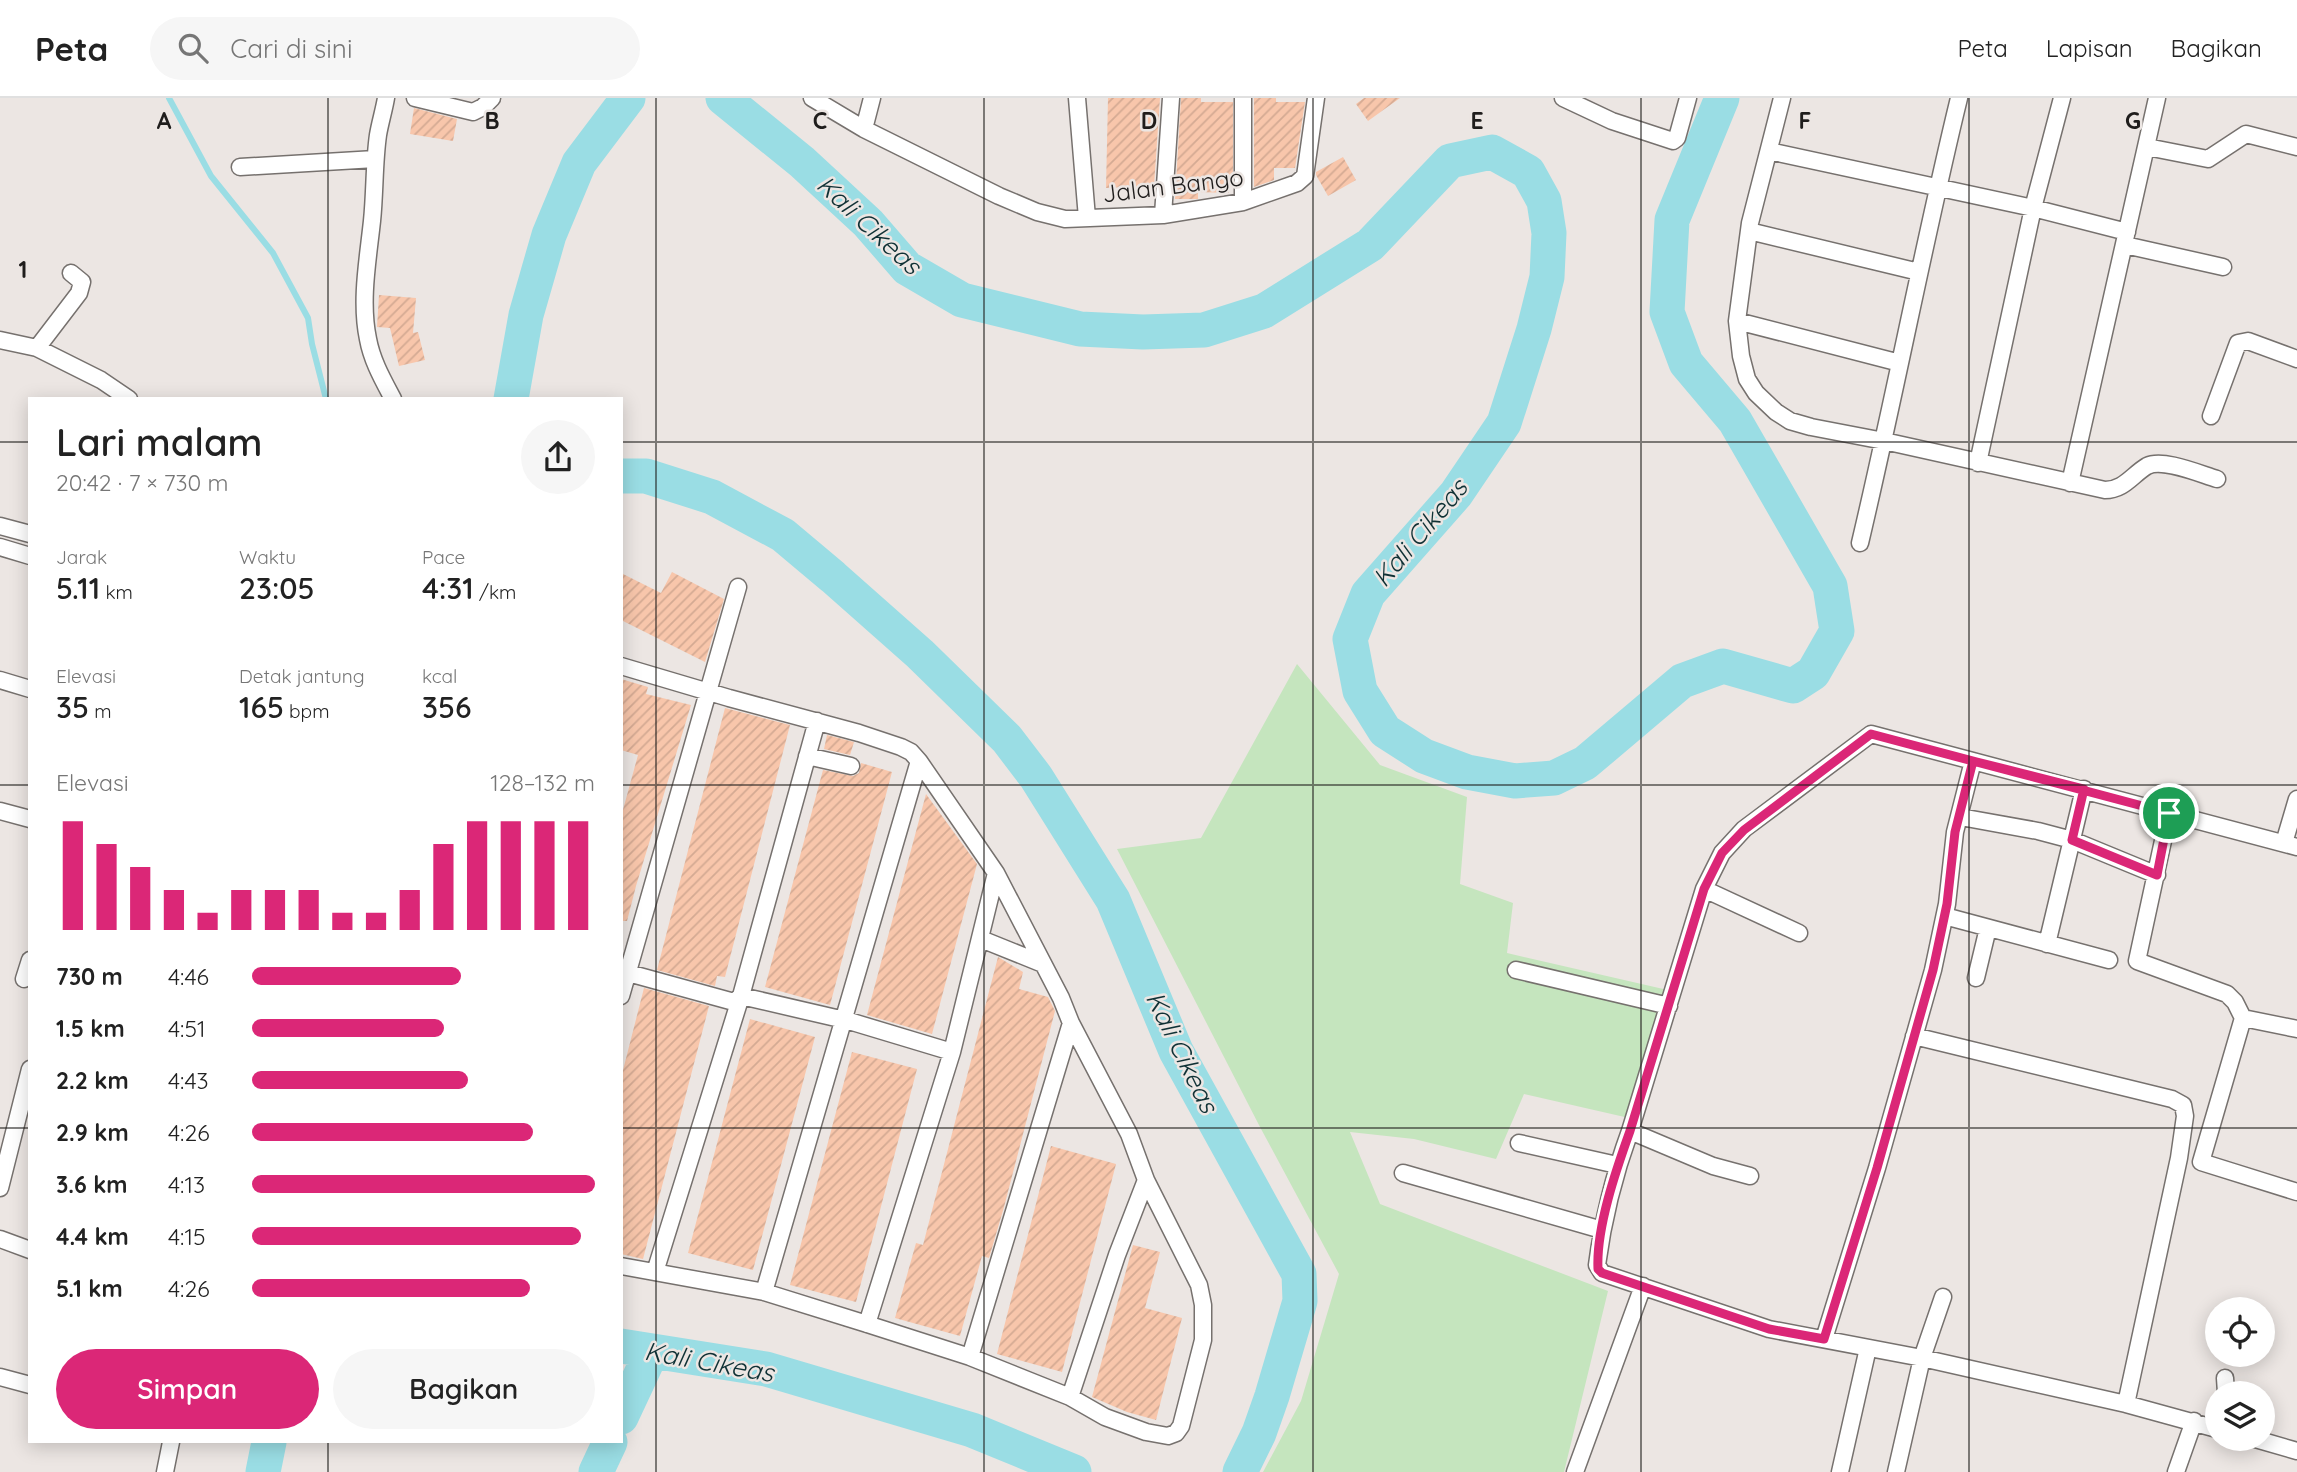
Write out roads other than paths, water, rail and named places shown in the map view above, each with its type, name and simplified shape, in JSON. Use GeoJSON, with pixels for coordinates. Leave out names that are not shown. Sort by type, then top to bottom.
{"type":"FeatureCollection","features":[{"type":"Feature","properties":{"kind":"street"},"geometry":{"type":"LineString","coordinates":[[386,98],[375,159],[366,273],[367,336],[372,356],[392,397]]}},
{"type":"Feature","properties":{"kind":"street"},"geometry":{"type":"LineString","coordinates":[[415,98],[473,112],[492,98]]}},
{"type":"Feature","properties":{"kind":"street","name":"Jalan Bango"},"geometry":{"type":"LineString","coordinates":[[812,98],[864,129],[999,197],[1037,212],[1065,219],[1163,215],[1243,202],[1297,183],[1305,176],[1316,98]]}},
{"type":"Feature","properties":{"kind":"street"},"geometry":{"type":"LineString","coordinates":[[864,129],[872,98]]}},
{"type":"Feature","properties":{"kind":"street"},"geometry":{"type":"LineString","coordinates":[[1077,98],[1087,218]]}},
{"type":"Feature","properties":{"kind":"street"},"geometry":{"type":"LineString","coordinates":[[1163,215],[1171,98]]}},
{"type":"Feature","properties":{"kind":"street"},"geometry":{"type":"LineString","coordinates":[[1243,98],[1243,202]]}},
{"type":"Feature","properties":{"kind":"street"},"geometry":{"type":"LineString","coordinates":[[1563,98],[1612,121],[1673,141],[1677,138],[1688,98]]}},
{"type":"Feature","properties":{"kind":"street"},"geometry":{"type":"LineString","coordinates":[[1782,98],[1749,231],[1737,321],[1747,379],[1756,393],[1776,412],[1790,421],[1811,426],[2113,490],[2156,463],[2217,479]]}},
{"type":"Feature","properties":{"kind":"street"},"geometry":{"type":"LineString","coordinates":[[1860,543],[1959,98]]}},
{"type":"Feature","properties":{"kind":"street"},"geometry":{"type":"LineString","coordinates":[[1978,463],[2033,208],[2062,98]]}},
{"type":"Feature","properties":{"kind":"street"},"geometry":{"type":"LineString","coordinates":[[2070,483],[2157,98]]}},
{"type":"Feature","properties":{"kind":"street"},"geometry":{"type":"LineString","coordinates":[[2147,147],[2208,159],[2246,134],[2297,147]]}},
{"type":"Feature","properties":{"kind":"street"},"geometry":{"type":"LineString","coordinates":[[1769,151],[2033,208],[2223,267]]}},
{"type":"Feature","properties":{"kind":"street"},"geometry":{"type":"LineString","coordinates":[[240,167],[375,159]]}},
{"type":"Feature","properties":{"kind":"street"},"geometry":{"type":"LineString","coordinates":[[1749,231],[1919,272]]}},
{"type":"Feature","properties":{"kind":"street"},"geometry":{"type":"LineString","coordinates":[[37,348],[79,293],[82,282],[71,273]]}},
{"type":"Feature","properties":{"kind":"street"},"geometry":{"type":"LineString","coordinates":[[1737,321],[1900,363]]}},
{"type":"Feature","properties":{"kind":"street"},"geometry":{"type":"LineString","coordinates":[[0,341],[37,348],[100,380],[126,397]]}},
{"type":"Feature","properties":{"kind":"street"},"geometry":{"type":"LineString","coordinates":[[2211,416],[2238,343],[2248,341],[2297,359]]}},
{"type":"Feature","properties":{"kind":"street"},"geometry":{"type":"LineString","coordinates":[[0,526],[28,533]]}},
{"type":"Feature","properties":{"kind":"street"},"geometry":{"type":"LineString","coordinates":[[0,547],[28,555]]}},
{"type":"Feature","properties":{"kind":"street"},"geometry":{"type":"LineString","coordinates":[[738,587],[625,972],[734,1002],[740,996]]}},
{"type":"Feature","properties":{"kind":"street"},"geometry":{"type":"LineString","coordinates":[[623,667],[817,721],[912,752],[996,873],[1129,1134],[1146,1180],[1199,1285],[1203,1306],[1203,1340],[1181,1426],[1176,1433],[1168,1436],[1146,1432],[1105,1418],[1070,1397],[970,1357],[867,1324],[764,1292],[623,1266]]}},
{"type":"Feature","properties":{"kind":"street"},"geometry":{"type":"LineString","coordinates":[[0,680],[28,688]]}},
{"type":"Feature","properties":{"kind":"street"},"geometry":{"type":"LineString","coordinates":[[656,1272],[740,996],[817,721]]}},
{"type":"Feature","properties":{"kind":"street"},"geometry":{"type":"LineString","coordinates":[[2205,1424],[1922,1358],[1769,1329],[1602,1273],[1598,1269],[1602,1230],[1617,1166],[1704,889],[1722,853],[1744,830],[1871,734],[2290,845],[2297,799]]}},
{"type":"Feature","properties":{"kind":"street"},"geometry":{"type":"LineString","coordinates":[[807,756],[851,766]]}},
{"type":"Feature","properties":{"kind":"street"},"geometry":{"type":"LineString","coordinates":[[764,1292],[919,761]]}},
{"type":"Feature","properties":{"kind":"street"},"geometry":{"type":"LineString","coordinates":[[1824,1339],[1877,1168],[1933,970],[1947,904],[1955,832],[1973,761]]}},
{"type":"Feature","properties":{"kind":"street"},"geometry":{"type":"LineString","coordinates":[[2047,944],[2084,789]]}},
{"type":"Feature","properties":{"kind":"street"},"geometry":{"type":"LineString","coordinates":[[0,811],[28,818]]}},
{"type":"Feature","properties":{"kind":"street"},"geometry":{"type":"LineString","coordinates":[[2169,813],[2137,961],[2227,994],[2235,1002],[2243,1018],[2201,1162]]}},
{"type":"Feature","properties":{"kind":"street"},"geometry":{"type":"LineString","coordinates":[[1966,818],[2072,840],[2157,875]]}},
{"type":"Feature","properties":{"kind":"street"},"geometry":{"type":"LineString","coordinates":[[867,1324],[952,1052],[996,873]]}},
{"type":"Feature","properties":{"kind":"street"},"geometry":{"type":"LineString","coordinates":[[1704,889],[1799,933]]}},
{"type":"Feature","properties":{"kind":"street"},"geometry":{"type":"LineString","coordinates":[[1952,918],[2109,960]]}},
{"type":"Feature","properties":{"kind":"street"},"geometry":{"type":"LineString","coordinates":[[1976,978],[1988,928]]}},
{"type":"Feature","properties":{"kind":"street"},"geometry":{"type":"LineString","coordinates":[[981,939],[1043,964]]}},
{"type":"Feature","properties":{"kind":"street"},"geometry":{"type":"LineString","coordinates":[[24,979],[28,966]]}},
{"type":"Feature","properties":{"kind":"street"},"geometry":{"type":"LineString","coordinates":[[1516,970],[1669,1006]]}},
{"type":"Feature","properties":{"kind":"street"},"geometry":{"type":"LineString","coordinates":[[740,996],[844,1020],[952,1052]]}},
{"type":"Feature","properties":{"kind":"street"},"geometry":{"type":"LineString","coordinates":[[2243,1018],[2297,1029]]}},
{"type":"Feature","properties":{"kind":"street"},"geometry":{"type":"LineString","coordinates":[[970,1357],[1071,1023]]}},
{"type":"Feature","properties":{"kind":"street"},"geometry":{"type":"LineString","coordinates":[[1914,1036],[2179,1101],[2183,1105],[2185,1116],[2179,1157],[2126,1404]]}},
{"type":"Feature","properties":{"kind":"street"},"geometry":{"type":"LineString","coordinates":[[0,1188],[28,1077]]}},
{"type":"Feature","properties":{"kind":"street"},"geometry":{"type":"LineString","coordinates":[[1630,1131],[1713,1166],[1750,1176]]}},
{"type":"Feature","properties":{"kind":"street"},"geometry":{"type":"LineString","coordinates":[[1519,1143],[1617,1166]]}},
{"type":"Feature","properties":{"kind":"street"},"geometry":{"type":"LineString","coordinates":[[2179,1157],[2297,1192]]}},
{"type":"Feature","properties":{"kind":"street"},"geometry":{"type":"LineString","coordinates":[[1404,1173],[1602,1230]]}},
{"type":"Feature","properties":{"kind":"street"},"geometry":{"type":"LineString","coordinates":[[1070,1397],[1117,1255],[1146,1180]]}},
{"type":"Feature","properties":{"kind":"street"},"geometry":{"type":"LineString","coordinates":[[0,1239],[28,1249]]}},
{"type":"Feature","properties":{"kind":"street"},"geometry":{"type":"LineString","coordinates":[[1575,1472],[1643,1286]]}},
{"type":"Feature","properties":{"kind":"street"},"geometry":{"type":"LineString","coordinates":[[1896,1472],[1922,1358],[1943,1297]]}},
{"type":"Feature","properties":{"kind":"street"},"geometry":{"type":"LineString","coordinates":[[1840,1472],[1868,1348]]}},
{"type":"Feature","properties":{"kind":"street"},"geometry":{"type":"LineString","coordinates":[[0,1377],[28,1384]]}},
{"type":"Feature","properties":{"kind":"street"},"geometry":{"type":"LineString","coordinates":[[2176,1472],[2194,1421]]}},
{"type":"Feature","properties":{"kind":"street"},"geometry":{"type":"LineString","coordinates":[[165,1472],[171,1443]]}},
{"type":"Feature","properties":{"kind":"street"},"geometry":{"type":"LineString","coordinates":[[2275,1445],[2297,1451]]}},
{"type":"Feature","properties":{"kind":"waterway"},"geometry":{"type":"LineString","coordinates":[[169,98],[211,176],[273,253],[308,318],[325,397]]}},
{"type":"Feature","properties":{"kind":"waterway","name":"Kali Cikeas"},"geometry":{"type":"LineString","coordinates":[[511,397],[526,315],[549,235],[579,163],[628,98]]}},
{"type":"Feature","properties":{"kind":"waterway","name":"Kali Cikeas"},"geometry":{"type":"LineString","coordinates":[[723,98],[802,162],[868,223],[907,268],[962,300],[1080,329],[1143,332],[1204,330],[1264,311],[1370,245],[1450,161],[1492,152],[1528,172],[1544,201],[1549,233],[1547,277],[1534,329],[1504,423],[1456,494],[1368,594],[1350,639],[1360,691],[1385,731],[1424,756],[1467,772],[1515,781],[1554,778],[1585,763],[1682,681],[1723,666],[1793,686],[1813,673],[1837,631],[1830,586],[1735,421],[1686,363],[1667,312],[1672,220],[1722,98]]}},
{"type":"Feature","properties":{"kind":"waterway","name":"Kali Cikeas"},"geometry":{"type":"LineString","coordinates":[[623,476],[646,476],[712,497],[783,535],[833,577],[920,654],[1007,739],[1036,777],[1113,900],[1176,1051],[1299,1274],[1300,1301],[1272,1396],[1259,1433],[1240,1472]]}},
{"type":"Feature","properties":{"kind":"waterway","name":"Kali Cikeas"},"geometry":{"type":"LineString","coordinates":[[623,1346],[766,1369],[972,1430],[1074,1472]]}},
{"type":"Feature","properties":{"kind":"waterway"},"geometry":{"type":"LineString","coordinates":[[623,1413],[651,1353]]}},
{"type":"Feature","properties":{"kind":"waterway","name":"Kali Cikeas"},"geometry":{"type":"LineString","coordinates":[[263,1472],[269,1443]]}},
{"type":"Feature","properties":{"kind":"waterway"},"geometry":{"type":"LineString","coordinates":[[596,1472],[610,1443]]}}]}
